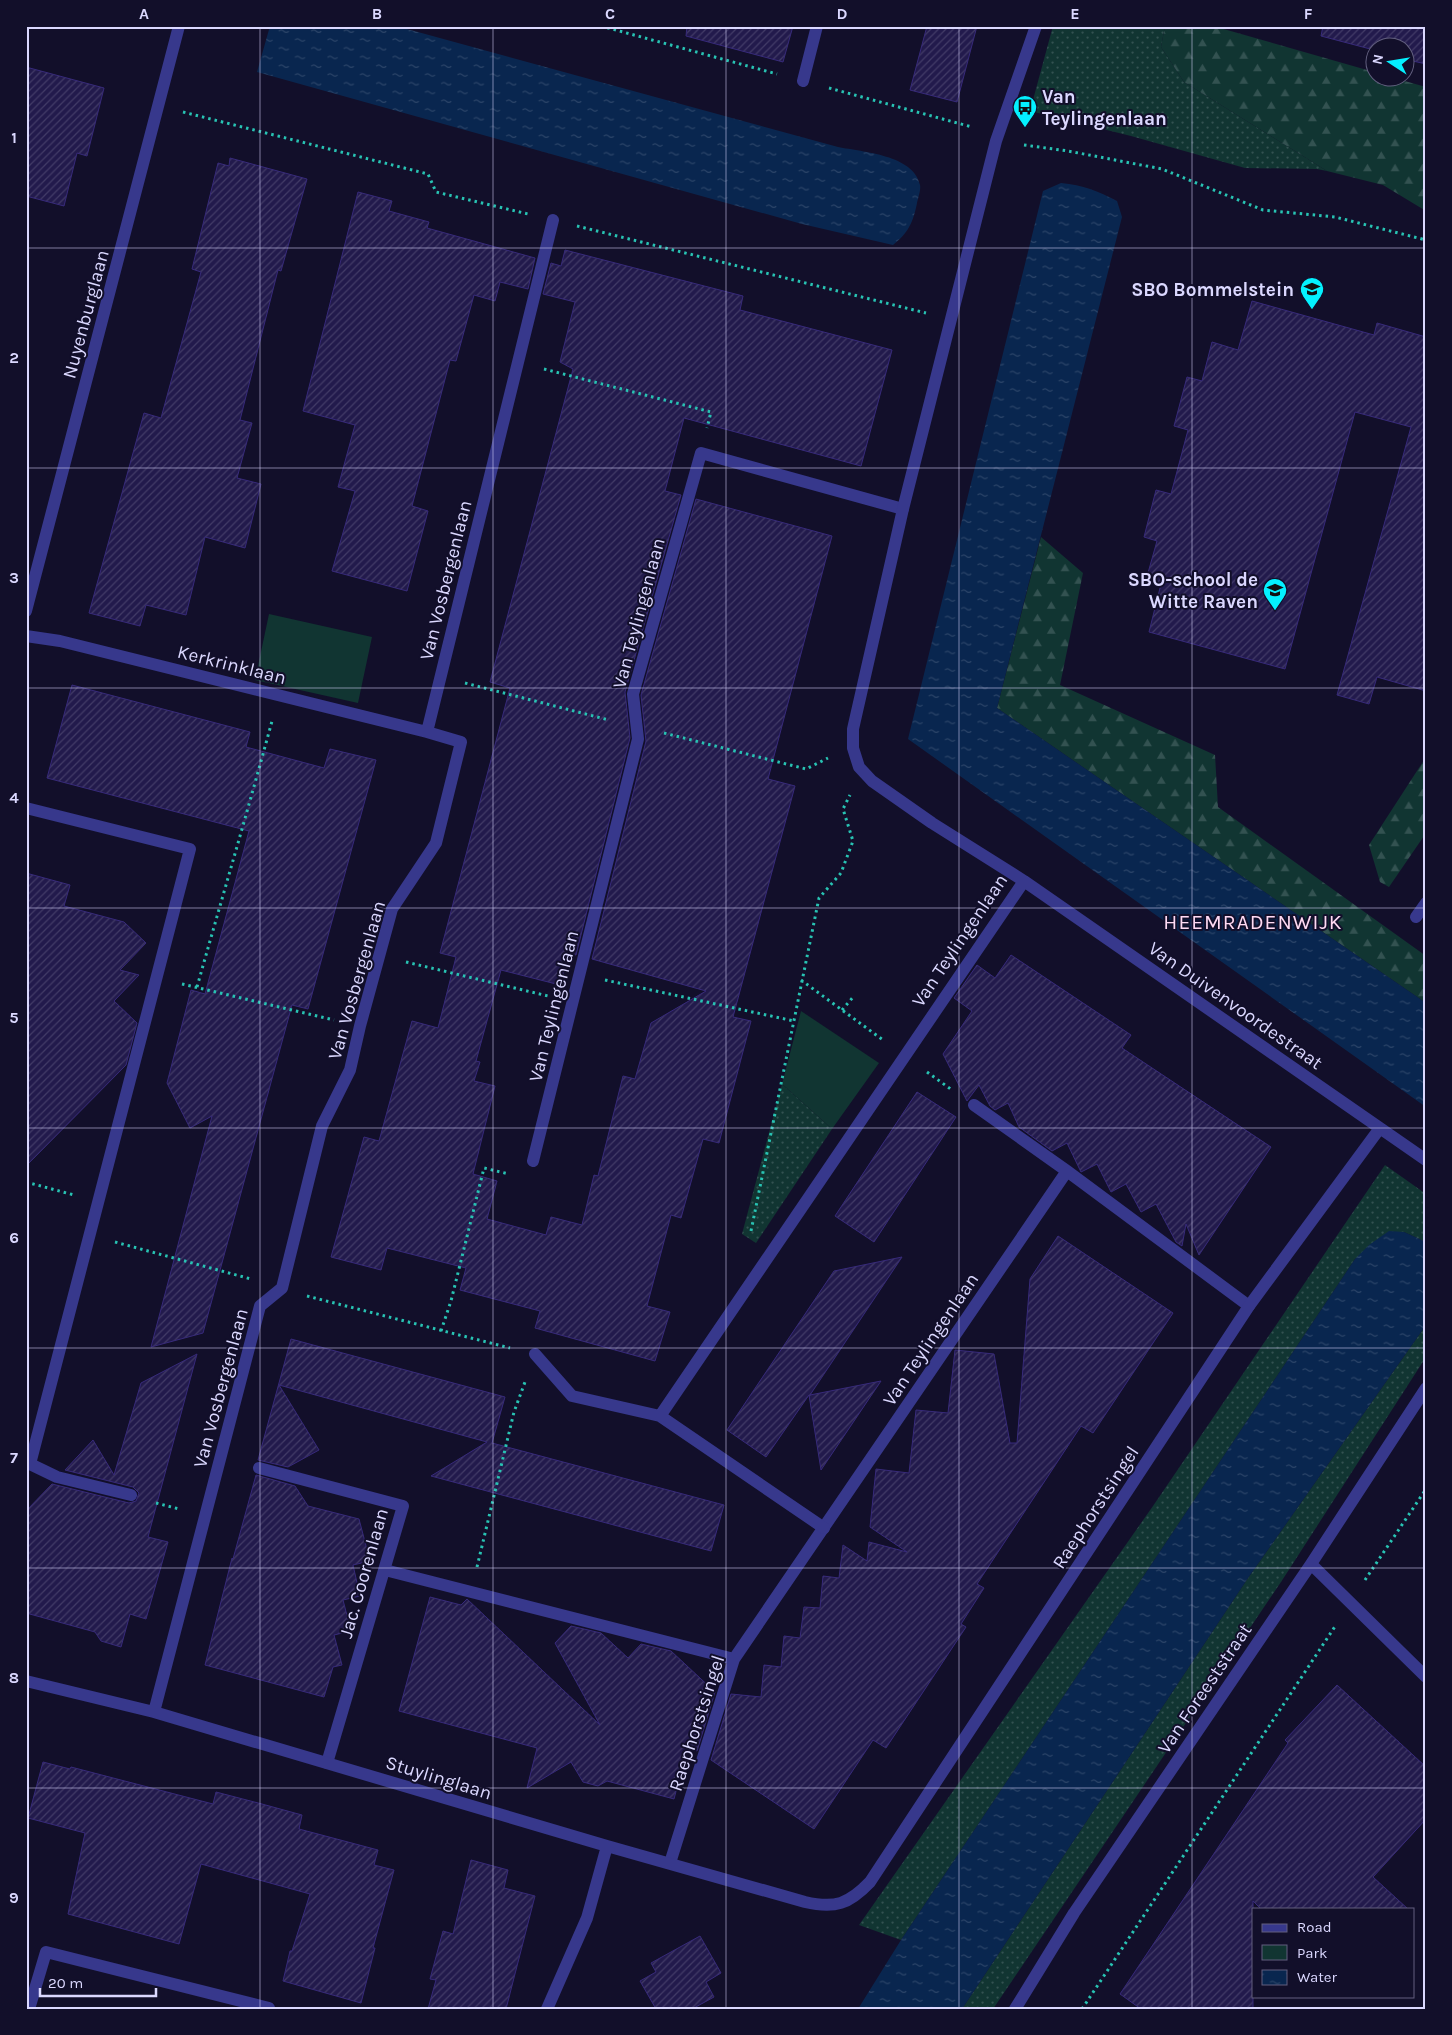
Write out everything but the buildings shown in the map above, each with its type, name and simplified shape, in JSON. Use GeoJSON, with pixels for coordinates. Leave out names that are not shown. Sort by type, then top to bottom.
{"type":"FeatureCollection","features":[{"type":"Feature","properties":{"kind":"street","name":"Nuyenburglaan"},"geometry":{"type":"LineString","coordinates":[[26,611],[179,26]]}},
{"type":"Feature","properties":{"kind":"street"},"geometry":{"type":"LineString","coordinates":[[803,82],[817,26]]}},
{"type":"Feature","properties":{"kind":"street","name":"Van Teylingenlaan"},"geometry":{"type":"LineString","coordinates":[[660,1416],[1024,881],[932,823],[872,780],[859,767],[853,748],[853,729],[903,509],[996,141],[1036,26]]}},
{"type":"Feature","properties":{"kind":"street","name":"Van Vosbergenlaan"},"geometry":{"type":"LineString","coordinates":[[154,1712],[260,1306],[282,1288],[322,1126],[350,1070],[378,955],[392,909],[436,843],[462,742],[427,732],[553,220]]}},
{"type":"Feature","properties":{"kind":"street"},"geometry":{"type":"LineString","coordinates":[[701,453],[903,509]]}},
{"type":"Feature","properties":{"kind":"street","name":"Van Teylingenlaan"},"geometry":{"type":"LineString","coordinates":[[533,1161],[638,739],[633,694],[701,453]]}},
{"type":"Feature","properties":{"kind":"street","name":"Kerkrinklaan"},"geometry":{"type":"LineString","coordinates":[[26,636],[60,641],[427,732]]}},
{"type":"Feature","properties":{"kind":"street"},"geometry":{"type":"LineString","coordinates":[[26,808],[190,849],[158,977],[28,1464],[57,1477],[131,1495]]}},
{"type":"Feature","properties":{"kind":"street","name":"Van Duivenvoordestraat"},"geometry":{"type":"LineString","coordinates":[[1024,881],[1426,1160]]}},
{"type":"Feature","properties":{"kind":"street"},"geometry":{"type":"LineString","coordinates":[[1416,917],[1426,903]]}},
{"type":"Feature","properties":{"kind":"street"},"geometry":{"type":"LineString","coordinates":[[974,1105],[1067,1171],[1249,1306]]}},
{"type":"Feature","properties":{"kind":"street","name":"Raephorstsingel"},"geometry":{"type":"LineString","coordinates":[[841,1904],[858,1896],[870,1882],[1249,1306],[1380,1128]]}},
{"type":"Feature","properties":{"kind":"street","name":"Van Teylingenlaan"},"geometry":{"type":"LineString","coordinates":[[824,1528],[1067,1171]]}},
{"type":"Feature","properties":{"kind":"street"},"geometry":{"type":"LineString","coordinates":[[535,1354],[572,1396],[660,1416],[824,1528]]}},
{"type":"Feature","properties":{"kind":"street","name":"Van Foreeststraat"},"geometry":{"type":"LineString","coordinates":[[1015,2009],[1074,1913],[1311,1564],[1426,1388]]}},
{"type":"Feature","properties":{"kind":"street","name":"Jac. Coorenlaan"},"geometry":{"type":"LineString","coordinates":[[259,1468],[403,1506],[327,1763]]}},
{"type":"Feature","properties":{"kind":"street","name":"Raephorstsingel"},"geometry":{"type":"LineString","coordinates":[[670,1863],[734,1659],[824,1528]]}},
{"type":"Feature","properties":{"kind":"street"},"geometry":{"type":"LineString","coordinates":[[1311,1564],[1426,1677]]}},
{"type":"Feature","properties":{"kind":"street"},"geometry":{"type":"LineString","coordinates":[[385,1570],[734,1659]]}},
{"type":"Feature","properties":{"kind":"street","name":"Stuylinglaan"},"geometry":{"type":"LineString","coordinates":[[26,1681],[154,1712],[607,1846],[805,1902],[822,1906],[841,1904]]}},
{"type":"Feature","properties":{"kind":"street"},"geometry":{"type":"LineString","coordinates":[[547,2009],[587,1918],[607,1846]]}},
{"type":"Feature","properties":{"kind":"street"},"geometry":{"type":"LineString","coordinates":[[29,2009],[46,1952],[269,2008]]}},
{"type":"Feature","properties":{"kind":"path"},"geometry":{"type":"LineString","coordinates":[[996,141],[1162,169],[1263,210],[1334,216],[1426,240]]}},
{"type":"Feature","properties":{"kind":"path"},"geometry":{"type":"LineString","coordinates":[[517,362],[711,412],[701,453]]}},
{"type":"Feature","properties":{"kind":"path"},"geometry":{"type":"LineString","coordinates":[[197,987],[236,846],[246,817],[278,695]]}},
{"type":"Feature","properties":{"kind":"path"},"geometry":{"type":"LineString","coordinates":[[749,1239],[819,898],[841,872],[852,840],[843,809],[862,770]]}},
{"type":"Feature","properties":{"kind":"path"},"geometry":{"type":"LineString","coordinates":[[378,955],[573,1002]]}},
{"type":"Feature","properties":{"kind":"path"},"geometry":{"type":"LineString","coordinates":[[580,974],[794,1021]]}},
{"type":"Feature","properties":{"kind":"path"},"geometry":{"type":"LineString","coordinates":[[158,977],[360,1026]]}},
{"type":"Feature","properties":{"kind":"path"},"geometry":{"type":"LineString","coordinates":[[801,980],[974,1105]]}},
{"type":"Feature","properties":{"kind":"path"},"geometry":{"type":"LineString","coordinates":[[842,1010],[854,996]]}},
{"type":"Feature","properties":{"kind":"path"},"geometry":{"type":"LineString","coordinates":[[441,1331],[451,1301],[484,1168],[523,1177],[533,1161]]}},
{"type":"Feature","properties":{"kind":"path"},"geometry":{"type":"LineString","coordinates":[[26,1182],[98,1202]]}},
{"type":"Feature","properties":{"kind":"path"},"geometry":{"type":"LineString","coordinates":[[88,1235],[332,1303],[535,1354],[514,1412],[471,1592]]}},
{"type":"Feature","properties":{"kind":"path"},"geometry":{"type":"LineString","coordinates":[[1082,2009],[1426,1489]]}},
{"type":"Feature","properties":{"kind":"path"},"geometry":{"type":"LineString","coordinates":[[131,1495],[205,1517]]}},
{"type":"Feature","properties":{"kind":"green space"},"geometry":{"type":"Polygon","coordinates":[[[1053,26],[1165,26],[1161,47],[1184,82],[1327,171],[1317,169],[1245,168],[1131,136],[1030,111],[1053,26]]]}},
{"type":"Feature","properties":{"kind":"green space"},"geometry":{"type":"Polygon","coordinates":[[[1165,26],[1213,26],[1364,69],[1364,88],[1414,88],[1414,84],[1426,87],[1426,211],[1383,185],[1327,171],[1184,82],[1161,47],[1165,26]]]}},
{"type":"Feature","properties":{"kind":"green space"},"geometry":{"type":"Polygon","coordinates":[[[1041,537],[1083,573],[1060,685],[1215,755],[1218,807],[1426,956],[1426,1003],[997,708],[1041,537]]]}},
{"type":"Feature","properties":{"kind":"green space"},"geometry":{"type":"Polygon","coordinates":[[[269,614],[372,637],[358,703],[255,680],[269,614]]]}},
{"type":"Feature","properties":{"kind":"green space"},"geometry":{"type":"Polygon","coordinates":[[[1426,757],[1426,833],[1389,887],[1380,882],[1369,845],[1426,757]]]}},
{"type":"Feature","properties":{"kind":"green space"},"geometry":{"type":"Polygon","coordinates":[[[801,1011],[879,1063],[832,1129],[782,1084],[801,1011]]]}},
{"type":"Feature","properties":{"kind":"green space"},"geometry":{"type":"Polygon","coordinates":[[[782,1084],[832,1129],[756,1243],[742,1234],[782,1084]]]}},
{"type":"Feature","properties":{"kind":"green space"},"geometry":{"type":"Polygon","coordinates":[[[1385,1165],[1426,1194],[1426,1242],[1404,1232],[1355,1259],[901,1940],[859,1925],[1153,1506],[1385,1165]]]}},
{"type":"Feature","properties":{"kind":"green space"},"geometry":{"type":"Polygon","coordinates":[[[1426,1325],[1426,1357],[1281,1582],[993,2009],[962,2009],[1248,1578],[1426,1325]]]}},
{"type":"Feature","properties":{"kind":"water"},"geometry":{"type":"Polygon","coordinates":[[[270,26],[396,26],[838,147],[873,153],[898,161],[916,175],[920,189],[914,216],[906,232],[893,245],[802,224],[257,72],[270,26]]]}},
{"type":"Feature","properties":{"kind":"water"},"geometry":{"type":"Polygon","coordinates":[[[1061,183],[1090,189],[1117,201],[1122,217],[997,708],[1426,1003],[1426,1107],[908,739],[1043,191],[1061,183]]]}},
{"type":"Feature","properties":{"kind":"water"},"geometry":{"type":"Polygon","coordinates":[[[1389,1231],[1404,1232],[1426,1242],[1426,1325],[1248,1578],[962,2009],[858,2009],[901,1940],[1355,1259],[1369,1245],[1389,1231]]]}},
{"type":"Feature","properties":{"kind":"place","name":"Van Teylingenlaan"},"geometry":{"type":"Point","coordinates":[1025,128]}},
{"type":"Feature","properties":{"kind":"place","name":"SBO Bommelstein"},"geometry":{"type":"Point","coordinates":[1312,310]}},
{"type":"Feature","properties":{"kind":"place","name":"SBO-school de Witte Raven"},"geometry":{"type":"Point","coordinates":[1275,611]}},
{"type":"Feature","properties":{"kind":"district","name":"HEEMRADENWIJK"},"geometry":{"type":"Point","coordinates":[1253,922]}}]}
